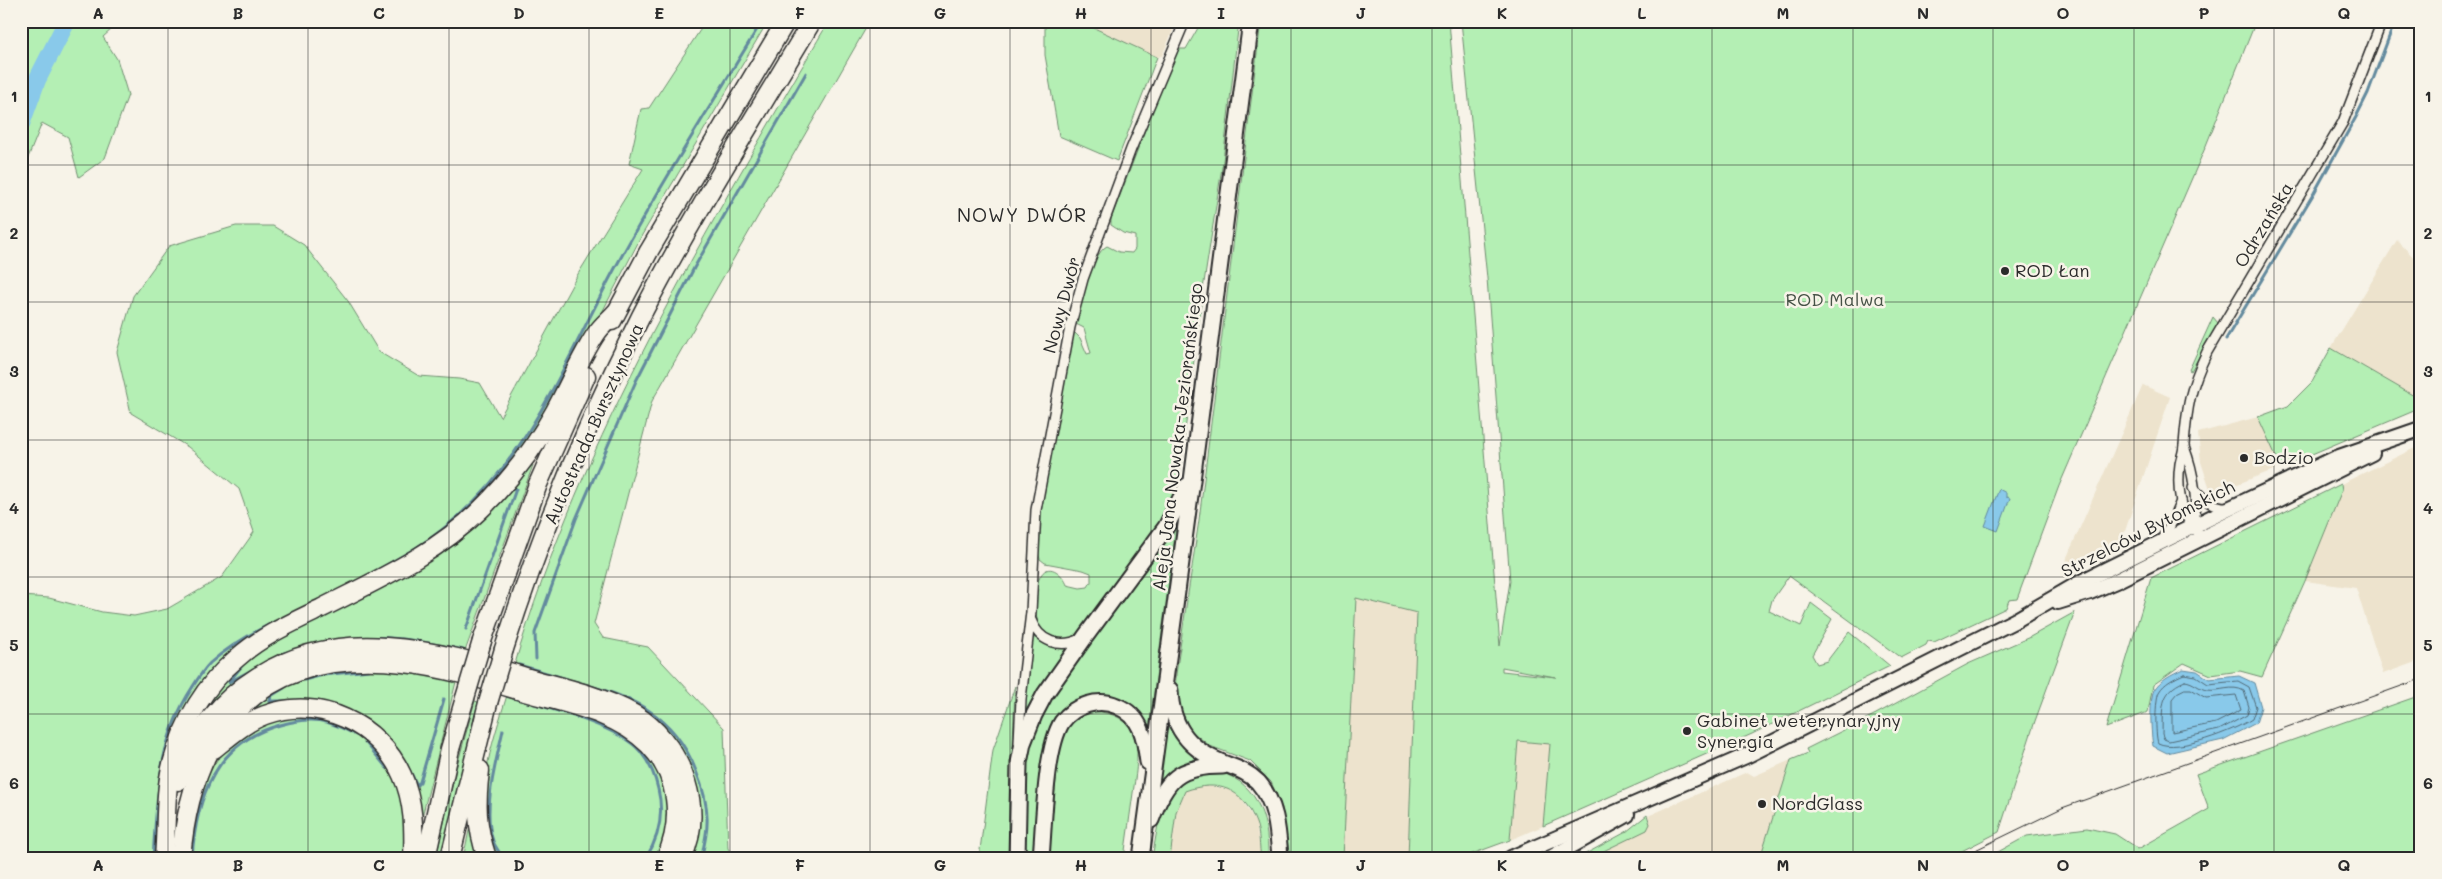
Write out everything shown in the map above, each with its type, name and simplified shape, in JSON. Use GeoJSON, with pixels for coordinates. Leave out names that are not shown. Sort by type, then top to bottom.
{"type":"FeatureCollection","features":[{"type":"Feature","properties":{"kind":"highway","name":"Autostrada Bursztynowa"},"geometry":{"type":"LineString","coordinates":[[426,858],[450,749],[482,641],[538,484],[616,312],[786,21]]}},
{"type":"Feature","properties":{"kind":"highway","name":"Autostrada Bursztynowa"},"geometry":{"type":"LineString","coordinates":[[450,858],[488,703],[504,649],[562,492],[605,390],[637,326],[705,201],[812,21]]}},
{"type":"Feature","properties":{"kind":"highway"},"geometry":{"type":"LineString","coordinates":[[164,858],[169,781],[176,750],[195,707],[214,681],[236,659],[270,635],[411,561],[440,542],[479,511],[511,477],[533,447],[596,333],[616,312]]}},
{"type":"Feature","properties":{"kind":"highway"},"geometry":{"type":"LineString","coordinates":[[167,826],[188,756],[203,728],[232,695],[275,666],[306,654],[338,648],[384,646],[456,657],[513,673],[589,696],[622,708],[642,719],[660,735],[676,758],[685,778],[691,808],[688,838],[682,858]]}},
{"type":"Feature","properties":{"kind":"highway"},"geometry":{"type":"LineString","coordinates":[[181,858],[188,807],[197,774],[219,732],[244,704],[271,684],[302,671],[319,666],[363,661],[404,663],[450,671],[596,714],[616,722],[649,746],[664,766],[671,782],[676,807],[675,833],[666,858]]}},
{"type":"Feature","properties":{"kind":"highway"},"geometry":{"type":"LineString","coordinates":[[487,858],[479,834],[476,807],[488,703]]}},
{"type":"Feature","properties":{"kind":"highway"},"geometry":{"type":"LineString","coordinates":[[208,754],[250,722],[277,712],[303,709],[322,711],[354,722],[380,742],[403,776],[413,816],[413,858]]}},
{"type":"Feature","properties":{"kind":"main road","name":"Aleja Jana Nowaka-Jeziorańskiego"},"geometry":{"type":"LineString","coordinates":[[1141,858],[1193,473],[1250,21]]}},
{"type":"Feature","properties":{"kind":"main road","name":"Strzelców Bytomskich"},"geometry":{"type":"LineString","coordinates":[[1511,858],[1674,788],[1827,716],[2036,609],[2090,592],[2161,550],[2193,526],[2234,506],[2336,458],[2419,429]]}},
{"type":"Feature","properties":{"kind":"main road","name":"Strzelców Bytomskich"},"geometry":{"type":"LineString","coordinates":[[2161,550],[2211,533],[2419,429]]}},
{"type":"Feature","properties":{"kind":"main road"},"geometry":{"type":"LineString","coordinates":[[1017,858],[1018,763],[1034,714],[1045,694],[1085,637],[1166,527],[1193,473]]}},
{"type":"Feature","properties":{"kind":"main road"},"geometry":{"type":"LineString","coordinates":[[1169,646],[1170,705],[1175,720],[1185,737],[1202,754],[1249,775],[1268,796],[1276,815],[1280,858]]}},
{"type":"Feature","properties":{"kind":"main road"},"geometry":{"type":"LineString","coordinates":[[1041,858],[1054,741],[1062,722],[1073,711],[1087,704],[1099,703],[1115,705],[1128,712],[1137,721],[1145,737],[1150,787]]}},
{"type":"Feature","properties":{"kind":"main road"},"geometry":{"type":"LineString","coordinates":[[1143,842],[1156,806],[1165,789],[1176,776],[1192,768],[1228,766]]}},
{"type":"Feature","properties":{"kind":"main road","name":"Strzelców Bytomskich"},"geometry":{"type":"LineString","coordinates":[[1550,858],[1674,788]]}},
{"type":"Feature","properties":{"kind":"street","name":"Nowy Dwór"},"geometry":{"type":"LineString","coordinates":[[1018,763],[1020,700],[1031,612],[1036,510],[1057,390],[1075,309],[1083,279],[1127,158],[1185,21]]}},
{"type":"Feature","properties":{"kind":"street","name":"Odrzańska"},"geometry":{"type":"LineString","coordinates":[[2184,447],[2186,413],[2198,370],[2342,122],[2382,21]]}},
{"type":"Feature","properties":{"kind":"street"},"geometry":{"type":"LineString","coordinates":[[2184,447],[2194,488],[2193,526]]}},
{"type":"Feature","properties":{"kind":"street"},"geometry":{"type":"LineString","coordinates":[[2184,447],[2180,466],[2181,501],[2186,518],[2196,530],[2211,533]]}},
{"type":"Feature","properties":{"kind":"street"},"geometry":{"type":"LineString","coordinates":[[2194,488],[2201,498],[2215,505],[2234,506]]}},
{"type":"Feature","properties":{"kind":"street"},"geometry":{"type":"LineString","coordinates":[[2161,550],[2181,501]]}},
{"type":"Feature","properties":{"kind":"street","name":"Nowy Dwór"},"geometry":{"type":"LineString","coordinates":[[1031,612],[1034,626],[1048,640],[1060,644],[1071,644],[1085,637]]}},
{"type":"Feature","properties":{"kind":"shaded area"},"geometry":{"type":"Polygon","coordinates":[[[1079,21],[1177,21],[1162,56],[1157,57],[1079,21]]]}},
{"type":"Feature","properties":{"kind":"shaded area"},"geometry":{"type":"Polygon","coordinates":[[[2397,240],[2421,265],[2421,400],[2331,348],[2397,240]]]}},
{"type":"Feature","properties":{"kind":"shaded area"},"geometry":{"type":"Polygon","coordinates":[[[2143,385],[2170,397],[2122,540],[2075,565],[2066,565],[2067,557],[2143,385]]]}},
{"type":"Feature","properties":{"kind":"shaded area"},"geometry":{"type":"Polygon","coordinates":[[[2258,417],[2281,467],[2220,491],[2211,492],[2201,462],[2198,433],[2258,417]]]}},
{"type":"Feature","properties":{"kind":"shaded area"},"geometry":{"type":"Polygon","coordinates":[[[2421,445],[2421,660],[2383,674],[2356,588],[2305,581],[2342,490],[2341,484],[2421,445]]]}},
{"type":"Feature","properties":{"kind":"shaded area"},"geometry":{"type":"Polygon","coordinates":[[[1356,597],[1417,613],[1408,858],[1343,858],[1356,597]]]}},
{"type":"Feature","properties":{"kind":"shaded area"},"geometry":{"type":"Polygon","coordinates":[[[1518,741],[1550,744],[1543,826],[1510,840],[1518,741]]]}},
{"type":"Feature","properties":{"kind":"shaded area"},"geometry":{"type":"Polygon","coordinates":[[[1791,760],[1760,858],[1589,858],[1618,844],[1650,821],[1648,816],[1747,772],[1754,776],[1791,760]]]}},
{"type":"Feature","properties":{"kind":"shaded area"},"geometry":{"type":"Polygon","coordinates":[[[1202,785],[1228,789],[1240,796],[1256,823],[1261,858],[1170,858],[1176,812],[1185,791],[1202,785]]]}},
{"type":"Feature","properties":{"kind":"green space"},"geometry":{"type":"Polygon","coordinates":[[[23,21],[121,21],[103,37],[117,59],[128,95],[105,158],[79,177],[68,137],[42,123],[21,175],[21,24],[23,21]]]}},
{"type":"Feature","properties":{"kind":"green space"},"geometry":{"type":"Polygon","coordinates":[[[706,21],[768,21],[642,235],[564,386],[520,458],[452,528],[209,678],[156,858],[21,858],[21,596],[49,598],[102,612],[134,616],[167,609],[222,577],[254,532],[239,489],[188,447],[131,413],[117,352],[133,296],[169,246],[236,226],[273,226],[304,245],[348,301],[379,352],[419,376],[459,379],[480,383],[500,417],[578,274],[643,169],[629,164],[641,109],[649,108],[706,21]]]}},
{"type":"Feature","properties":{"kind":"green space"},"geometry":{"type":"Polygon","coordinates":[[[829,21],[870,21],[652,401],[594,624],[603,638],[648,647],[724,728],[728,848],[733,858],[688,858],[687,766],[514,667],[542,581],[575,497],[612,415],[694,255],[829,21]]]}},
{"type":"Feature","properties":{"kind":"green space"},"geometry":{"type":"Polygon","coordinates":[[[1045,21],[1079,21],[1157,57],[1117,161],[1059,136],[1045,55],[1045,21]]]}},
{"type":"Feature","properties":{"kind":"green space"},"geometry":{"type":"Polygon","coordinates":[[[1202,21],[1239,21],[1223,161],[1203,289],[1179,478],[1169,508],[1084,633],[1066,641],[1055,640],[1046,636],[1040,628],[1037,617],[1035,594],[1041,575],[1048,569],[1056,571],[1067,585],[1080,588],[1088,587],[1091,582],[1091,573],[1045,563],[1040,559],[1038,552],[1039,524],[1046,469],[1074,332],[1080,338],[1087,354],[1091,353],[1084,328],[1076,324],[1080,306],[1091,270],[1101,251],[1107,246],[1119,252],[1132,253],[1135,249],[1135,236],[1123,233],[1111,225],[1111,219],[1170,65],[1178,49],[1186,49],[1202,21]]]}},
{"type":"Feature","properties":{"kind":"green space","name":"ROD Malwa"},"geometry":{"type":"Polygon","coordinates":[[[1261,21],[1449,21],[1500,646],[1510,581],[1487,278],[1461,21],[2256,21],[2205,148],[2059,486],[2017,599],[2009,600],[2006,608],[1934,642],[1928,641],[1926,645],[1901,658],[1789,576],[1772,600],[1769,611],[1801,626],[1811,603],[1832,619],[1812,655],[1817,664],[1827,661],[1849,632],[1890,666],[1752,734],[1543,826],[1550,744],[1518,741],[1510,840],[1461,858],[1408,858],[1417,613],[1356,598],[1343,858],[1290,858],[1282,808],[1271,782],[1250,761],[1210,746],[1191,731],[1175,697],[1176,674],[1199,520],[1261,21]],[[1502,667],[1502,671],[1554,677],[1502,667]]]}},
{"type":"Feature","properties":{"kind":"green space"},"geometry":{"type":"Polygon","coordinates":[[[2213,317],[2218,323],[2191,371],[2189,370],[2213,317]]]}},
{"type":"Feature","properties":{"kind":"green space"},"geometry":{"type":"Polygon","coordinates":[[[2331,348],[2421,400],[2421,408],[2281,467],[2258,417],[2288,406],[2312,382],[2331,348]]]}},
{"type":"Feature","properties":{"kind":"green space"},"geometry":{"type":"Polygon","coordinates":[[[527,464],[533,465],[464,654],[332,644],[178,761],[202,707],[244,657],[373,587],[527,464]]]}},
{"type":"Feature","properties":{"kind":"green space"},"geometry":{"type":"Polygon","coordinates":[[[2341,484],[2342,490],[2305,581],[2262,677],[2240,671],[2211,675],[2184,663],[2153,685],[2148,712],[2106,728],[2151,578],[2341,484]]]}},
{"type":"Feature","properties":{"kind":"green space"},"geometry":{"type":"Polygon","coordinates":[[[1174,526],[1176,528],[1149,729],[1133,708],[1066,712],[1037,858],[1022,858],[1027,753],[1040,716],[1058,687],[1174,526]]]}},
{"type":"Feature","properties":{"kind":"green space"},"geometry":{"type":"Polygon","coordinates":[[[2075,612],[2035,721],[1999,832],[1948,858],[1760,858],[1791,760],[1808,753],[1806,749],[1876,714],[1968,664],[2030,637],[2075,612]]]}},
{"type":"Feature","properties":{"kind":"green space"},"geometry":{"type":"Polygon","coordinates":[[[1033,637],[1052,647],[1070,648],[1031,704],[1024,720],[1027,673],[1033,637]]]}},
{"type":"Feature","properties":{"kind":"green space"},"geometry":{"type":"Polygon","coordinates":[[[361,666],[457,678],[419,829],[409,779],[328,707],[230,725],[287,682],[361,666]]]}},
{"type":"Feature","properties":{"kind":"green space"},"geometry":{"type":"Polygon","coordinates":[[[1015,686],[1009,858],[979,858],[993,750],[1015,686]]]}},
{"type":"Feature","properties":{"kind":"green space"},"geometry":{"type":"Polygon","coordinates":[[[508,692],[617,729],[651,756],[668,793],[668,835],[658,858],[494,858],[487,838],[483,817],[483,796],[490,754],[508,692]]]}},
{"type":"Feature","properties":{"kind":"green space"},"geometry":{"type":"Polygon","coordinates":[[[2421,695],[2421,858],[1987,858],[2027,836],[2087,828],[2115,834],[2138,849],[2209,809],[2196,774],[2421,695]]]}},
{"type":"Feature","properties":{"kind":"green space"},"geometry":{"type":"Polygon","coordinates":[[[475,701],[478,702],[441,858],[436,858],[456,769],[475,701]]]}},
{"type":"Feature","properties":{"kind":"green space"},"geometry":{"type":"Polygon","coordinates":[[[1165,710],[1205,760],[1176,770],[1154,792],[1165,710]]]}},
{"type":"Feature","properties":{"kind":"green space"},"geometry":{"type":"Polygon","coordinates":[[[1091,711],[1109,714],[1122,719],[1130,728],[1135,738],[1137,764],[1124,858],[1048,858],[1059,750],[1065,731],[1077,718],[1091,711]]]}},
{"type":"Feature","properties":{"kind":"green space"},"geometry":{"type":"Polygon","coordinates":[[[311,714],[354,729],[383,755],[402,794],[408,858],[188,858],[197,805],[210,772],[219,757],[231,743],[259,723],[273,719],[311,714]]]}},
{"type":"Feature","properties":{"kind":"green space"},"geometry":{"type":"Polygon","coordinates":[[[1211,770],[1226,774],[1239,781],[1257,801],[1266,828],[1268,858],[1261,858],[1257,827],[1251,811],[1244,802],[1237,794],[1228,789],[1208,786],[1185,791],[1176,812],[1170,858],[1152,858],[1162,802],[1175,782],[1211,770]]]}},
{"type":"Feature","properties":{"kind":"green space"},"geometry":{"type":"Polygon","coordinates":[[[1647,815],[1650,824],[1647,830],[1589,858],[1578,858],[1626,832],[1647,815]]]}},
{"type":"Feature","properties":{"kind":"green space"},"geometry":{"type":"Polygon","coordinates":[[[471,822],[483,858],[463,858],[471,822]]]}},
{"type":"Feature","properties":{"kind":"water"},"geometry":{"type":"Polygon","coordinates":[[[1999,489],[2006,493],[2006,497],[2010,498],[1998,531],[1985,526],[1999,489]]]}},
{"type":"Feature","properties":{"kind":"water"},"geometry":{"type":"Polygon","coordinates":[[[2183,669],[2197,671],[2209,679],[2239,676],[2254,683],[2261,707],[2256,723],[2223,740],[2167,753],[2153,746],[2151,726],[2152,695],[2163,680],[2183,669]]]}},
{"type":"Feature","properties":{"kind":"waterway"},"geometry":{"type":"LineString","coordinates":[[21,124],[37,80],[67,21]]}},
{"type":"Feature","properties":{"kind":"waterway"},"geometry":{"type":"LineString","coordinates":[[365,577],[408,553],[448,525],[477,498],[503,468],[526,436],[565,367],[600,296],[653,201],[762,21]]}},
{"type":"Feature","properties":{"kind":"waterway"},"geometry":{"type":"LineString","coordinates":[[2226,339],[2314,193],[2356,117],[2368,93],[2395,21]]}},
{"type":"Feature","properties":{"kind":"waterway"},"geometry":{"type":"LineString","coordinates":[[536,659],[535,633],[576,519],[636,381],[694,268],[806,73]]}},
{"type":"Feature","properties":{"kind":"waterway"},"geometry":{"type":"LineString","coordinates":[[466,629],[516,489],[510,490]]}},
{"type":"Feature","properties":{"kind":"waterway"},"geometry":{"type":"LineString","coordinates":[[153,858],[161,770],[172,728],[181,708],[198,678],[210,663],[224,651],[274,622]]}},
{"type":"Feature","properties":{"kind":"waterway"},"geometry":{"type":"LineString","coordinates":[[355,639],[396,638],[463,650]]}},
{"type":"Feature","properties":{"kind":"waterway"},"geometry":{"type":"LineString","coordinates":[[231,681],[284,653],[329,642]]}},
{"type":"Feature","properties":{"kind":"waterway"},"geometry":{"type":"LineString","coordinates":[[229,682],[244,663]]}},
{"type":"Feature","properties":{"kind":"waterway"},"geometry":{"type":"LineString","coordinates":[[519,665],[567,679]]}},
{"type":"Feature","properties":{"kind":"waterway"},"geometry":{"type":"LineString","coordinates":[[304,680],[323,675],[369,670]]}},
{"type":"Feature","properties":{"kind":"waterway"},"geometry":{"type":"LineString","coordinates":[[573,681],[631,701],[648,710],[675,734],[696,771],[704,797],[707,824],[702,858]]}},
{"type":"Feature","properties":{"kind":"waterway"},"geometry":{"type":"LineString","coordinates":[[270,701],[271,696],[284,688]]}},
{"type":"Feature","properties":{"kind":"waterway"},"geometry":{"type":"LineString","coordinates":[[507,696],[597,725],[615,733],[640,751],[649,764],[660,798],[659,825],[654,842],[646,858]]}},
{"type":"Feature","properties":{"kind":"waterway"},"geometry":{"type":"LineString","coordinates":[[405,762],[417,785],[420,782],[444,699]]}},
{"type":"Feature","properties":{"kind":"waterway"},"geometry":{"type":"LineString","coordinates":[[270,701],[299,701]]}},
{"type":"Feature","properties":{"kind":"waterway"},"geometry":{"type":"LineString","coordinates":[[332,705],[347,710]]}},
{"type":"Feature","properties":{"kind":"waterway"},"geometry":{"type":"LineString","coordinates":[[353,713],[369,722]]}},
{"type":"Feature","properties":{"kind":"waterway"},"geometry":{"type":"LineString","coordinates":[[192,858],[198,814],[205,794],[225,758],[240,744],[258,733],[280,725],[311,720],[327,722],[356,735]]}},
{"type":"Feature","properties":{"kind":"waterway"},"geometry":{"type":"LineString","coordinates":[[503,730],[489,801],[490,829],[496,848],[503,858]]}},
{"type":"Feature","properties":{"kind":"waterway"},"geometry":{"type":"LineString","coordinates":[[362,738],[387,768]]}},
{"type":"Feature","properties":{"kind":"tram line"},"geometry":{"type":"LineString","coordinates":[[1959,858],[2062,808],[2421,679]]}},
{"type":"Feature","properties":{"kind":"place","name":"ROD Łan"},"geometry":{"type":"Point","coordinates":[2005,271]}},
{"type":"Feature","properties":{"kind":"place","name":"Bodzio"},"geometry":{"type":"Point","coordinates":[2244,458]}},
{"type":"Feature","properties":{"kind":"place","name":"Gabinet weterynaryjny Synergia"},"geometry":{"type":"Point","coordinates":[1687,731]}},
{"type":"Feature","properties":{"kind":"place","name":"NordGlass"},"geometry":{"type":"Point","coordinates":[1762,804]}},
{"type":"Feature","properties":{"kind":"district","name":"NOWY DWÓR"},"geometry":{"type":"Point","coordinates":[1022,215]}}]}
